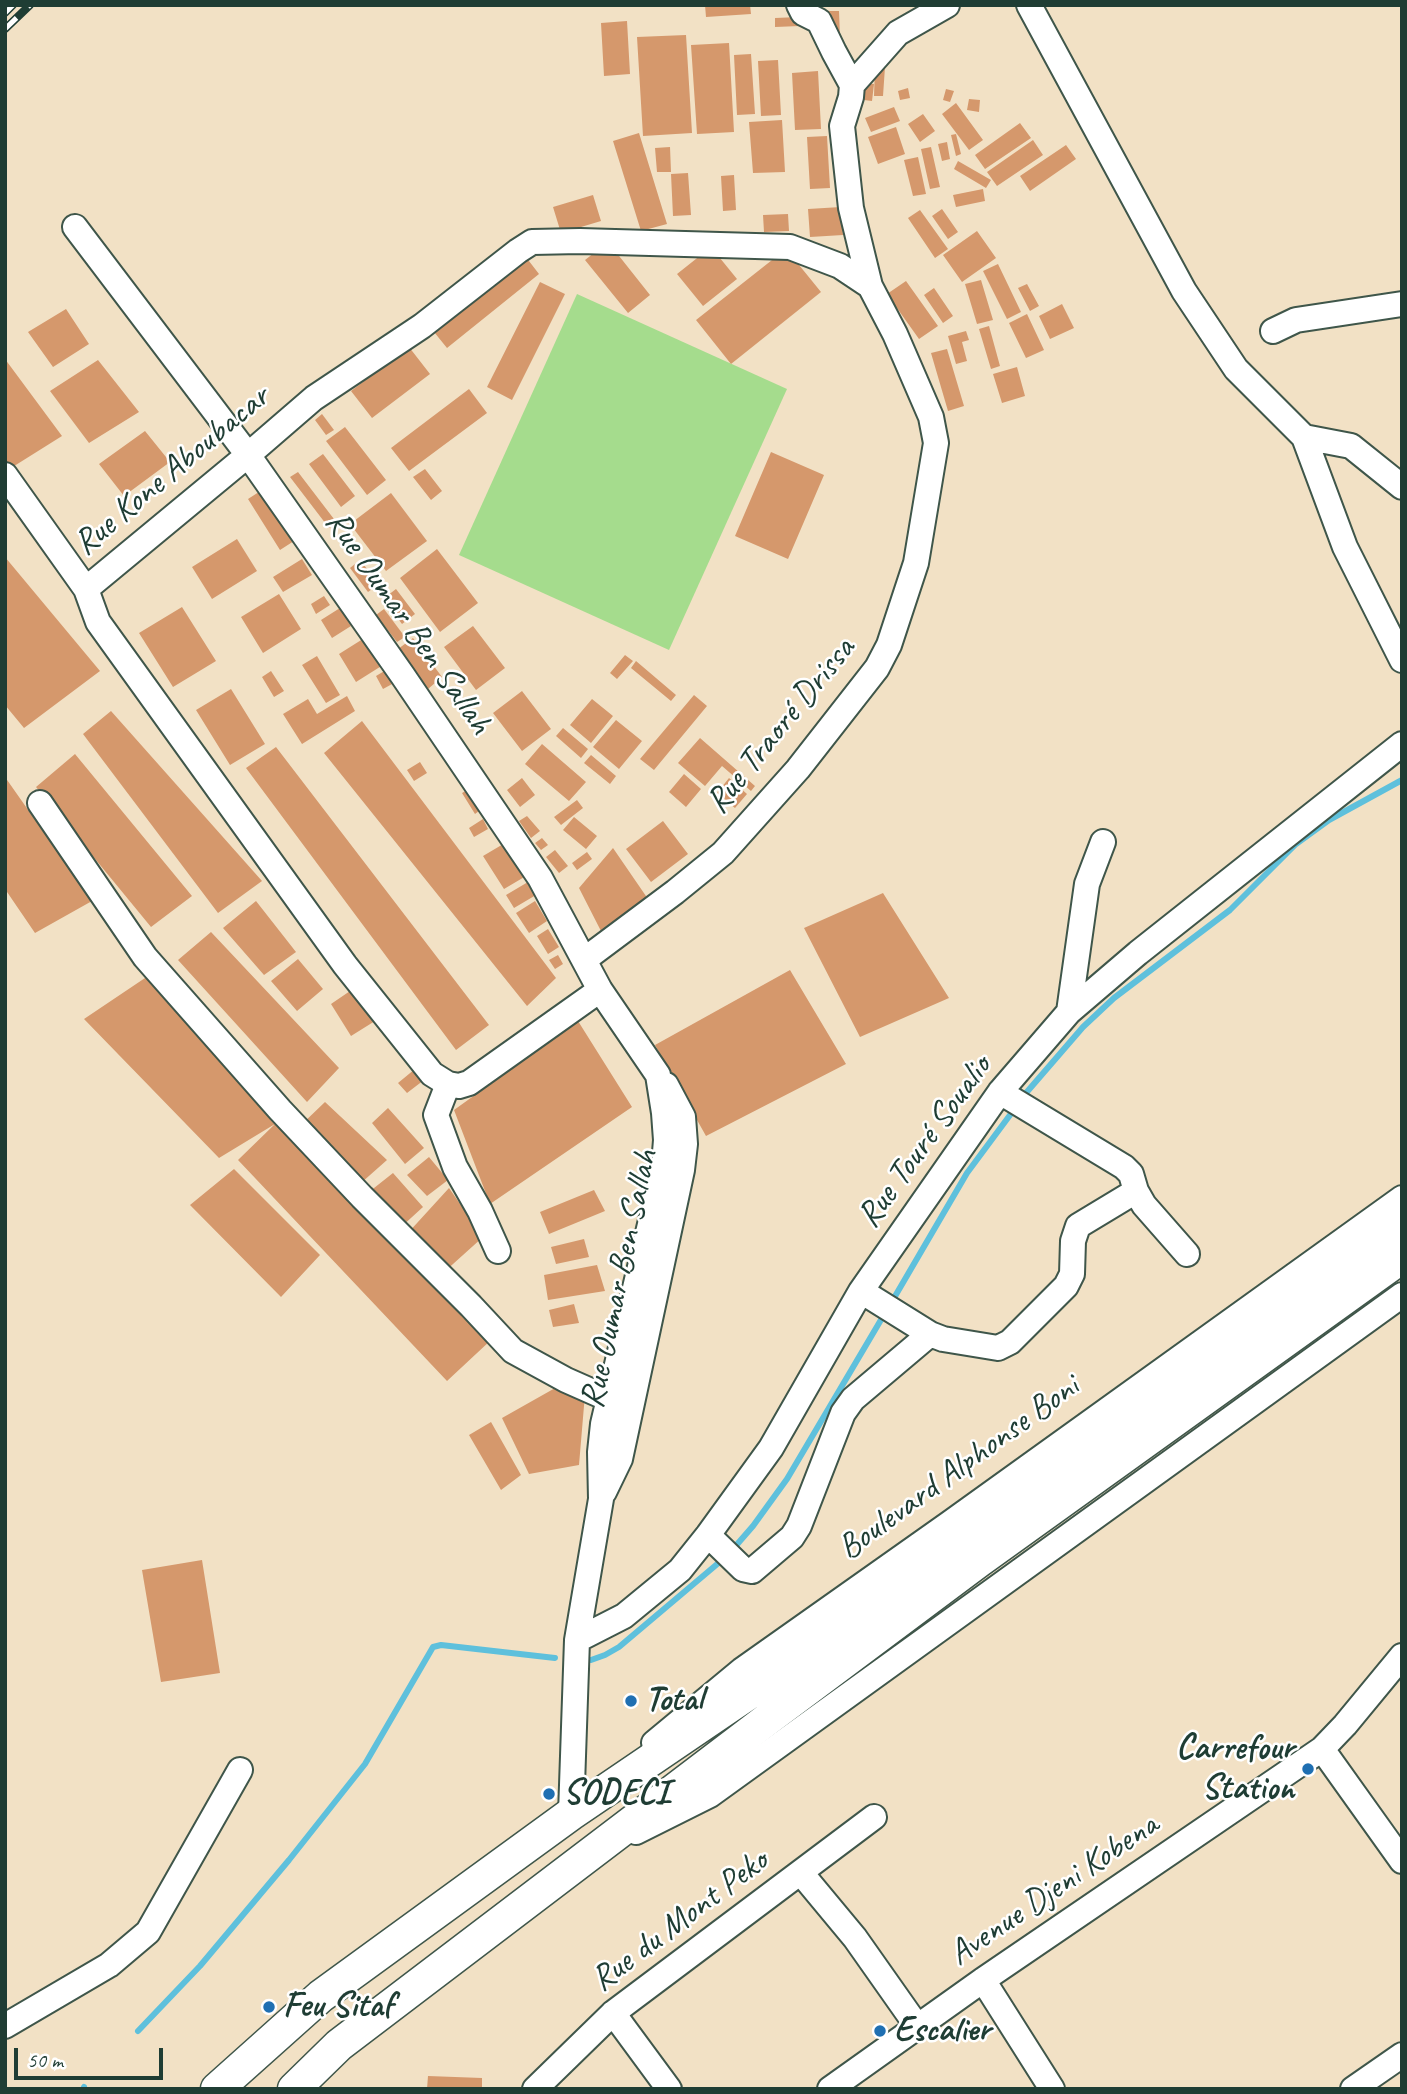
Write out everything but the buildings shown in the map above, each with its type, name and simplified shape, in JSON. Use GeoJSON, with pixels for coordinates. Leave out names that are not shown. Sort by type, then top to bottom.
{"type":"FeatureCollection","features":[{"type":"Feature","properties":{"kind":"main road","name":"Boulevard Alphonse Boni"},"geometry":{"type":"LineString","coordinates":[[294,2089],[339,2045],[979,1561],[1232,1364],[1402,1227]]}},
{"type":"Feature","properties":{"kind":"main road","name":"Boulevard Alphonse Boni"},"geometry":{"type":"LineString","coordinates":[[216,2089],[321,1996],[571,1814],[1232,1364],[1402,1257]]}},
{"type":"Feature","properties":{"kind":"street"},"geometry":{"type":"LineString","coordinates":[[799,5],[803,13],[819,21],[852,85],[898,33],[947,5]]}},
{"type":"Feature","properties":{"kind":"street"},"geometry":{"type":"LineString","coordinates":[[1029,5],[1184,291],[1236,369],[1304,437],[1345,547],[1402,660]]}},
{"type":"Feature","properties":{"kind":"street","name":"Rue Traoré Drissa"},"geometry":{"type":"LineString","coordinates":[[584,960],[723,853],[798,769],[877,668],[889,645],[916,563],[936,443],[931,417],[870,286],[852,208],[842,126],[852,85]]}},
{"type":"Feature","properties":{"kind":"street","name":"Rue Oumar Ben Sallah"},"geometry":{"type":"LineString","coordinates":[[75,227],[248,455],[403,676],[540,878],[600,990],[670,1090],[683,1117],[685,1144],[682,1170],[620,1459],[600,1499]]}},
{"type":"Feature","properties":{"kind":"street","name":"Rue Kone Aboubacar"},"geometry":{"type":"LineString","coordinates":[[448,1084],[432,1074],[345,965],[98,622],[86,589],[314,398],[422,326],[533,242],[790,247],[840,266],[870,286]]}},
{"type":"Feature","properties":{"kind":"street"},"geometry":{"type":"LineString","coordinates":[[1273,331],[1296,320],[1402,303]]}},
{"type":"Feature","properties":{"kind":"street"},"geometry":{"type":"LineString","coordinates":[[1304,437],[1351,446],[1402,486]]}},
{"type":"Feature","properties":{"kind":"street"},"geometry":{"type":"LineString","coordinates":[[5,475],[86,589]]}},
{"type":"Feature","properties":{"kind":"street","name":"Rue Touré Soualio"},"geometry":{"type":"LineString","coordinates":[[577,1640],[624,1616],[680,1570],[708,1535],[771,1448],[861,1291],[1000,1092],[1069,1012],[1138,953],[1402,744]]}},
{"type":"Feature","properties":{"kind":"street"},"geometry":{"type":"LineString","coordinates":[[40,803],[145,957],[280,1110],[353,1187],[513,1351],[609,1399]]}},
{"type":"Feature","properties":{"kind":"street"},"geometry":{"type":"LineString","coordinates":[[1069,1012],[1087,884],[1103,842]]}},
{"type":"Feature","properties":{"kind":"street"},"geometry":{"type":"LineString","coordinates":[[498,1251],[480,1211],[455,1167],[436,1115],[448,1084],[459,1086],[469,1083],[600,990]]}},
{"type":"Feature","properties":{"kind":"street","name":"Rue Oumar Ben Sallah"},"geometry":{"type":"LineString","coordinates":[[571,1814],[577,1640],[600,1499],[603,1424],[664,1165],[665,1126],[658,1075]]}},
{"type":"Feature","properties":{"kind":"street"},"geometry":{"type":"LineString","coordinates":[[1000,1092],[1124,1167],[1131,1174],[1144,1205],[1187,1254]]}},
{"type":"Feature","properties":{"kind":"street"},"geometry":{"type":"LineString","coordinates":[[861,1291],[930,1334],[943,1339],[998,1348],[1010,1342],[1066,1286],[1072,1274],[1073,1241],[1078,1226],[1136,1191]]}},
{"type":"Feature","properties":{"kind":"street","name":"Boulevard Alphonse Boni"},"geometry":{"type":"LineString","coordinates":[[571,1814],[742,1670],[1402,1198]]}},
{"type":"Feature","properties":{"kind":"street","name":"Boulevard Alphonse Boni"},"geometry":{"type":"LineString","coordinates":[[591,1854],[710,1795],[1402,1296]]}},
{"type":"Feature","properties":{"kind":"street"},"geometry":{"type":"LineString","coordinates":[[708,1535],[743,1569],[752,1571],[792,1537],[799,1526],[843,1413],[853,1399],[930,1334]]}},
{"type":"Feature","properties":{"kind":"street","name":"Avenue Djeni Kobena"},"geometry":{"type":"LineString","coordinates":[[830,2089],[983,1980],[1322,1749],[1402,1656]]}},
{"type":"Feature","properties":{"kind":"street"},"geometry":{"type":"LineString","coordinates":[[1322,1749],[1402,1861]]}},
{"type":"Feature","properties":{"kind":"street"},"geometry":{"type":"LineString","coordinates":[[5,2025],[109,1965],[148,1932],[240,1770]]}},
{"type":"Feature","properties":{"kind":"street","name":"Rue du Mont Peko"},"geometry":{"type":"LineString","coordinates":[[535,2089],[613,2013],[874,1817]]}},
{"type":"Feature","properties":{"kind":"street"},"geometry":{"type":"LineString","coordinates":[[801,1873],[855,1937],[917,2026]]}},
{"type":"Feature","properties":{"kind":"street"},"geometry":{"type":"LineString","coordinates":[[983,1980],[1052,2089]]}},
{"type":"Feature","properties":{"kind":"street"},"geometry":{"type":"LineString","coordinates":[[613,2013],[670,2089]]}},
{"type":"Feature","properties":{"kind":"street"},"geometry":{"type":"LineString","coordinates":[[1353,2089],[1402,2055]]}},
{"type":"Feature","properties":{"kind":"green space"},"geometry":{"type":"Polygon","coordinates":[[[577,294],[787,389],[669,650],[459,555],[577,294]]]}},
{"type":"Feature","properties":{"kind":"waterway"},"geometry":{"type":"LineString","coordinates":[[1026,1093],[1083,1027],[1114,998],[1230,910],[1296,844],[1329,820],[1402,780]]}},
{"type":"Feature","properties":{"kind":"waterway"},"geometry":{"type":"LineString","coordinates":[[894,1298],[967,1173],[1013,1111]]}},
{"type":"Feature","properties":{"kind":"waterway"},"geometry":{"type":"LineString","coordinates":[[733,1549],[787,1479],[885,1313]]}},
{"type":"Feature","properties":{"kind":"waterway"},"geometry":{"type":"LineString","coordinates":[[591,1660],[619,1647],[722,1560]]}},
{"type":"Feature","properties":{"kind":"waterway"},"geometry":{"type":"LineString","coordinates":[[138,2031],[200,1966],[365,1764],[433,1647],[441,1645],[555,1658]]}},
{"type":"Feature","properties":{"kind":"railway"},"geometry":{"type":"LineString","coordinates":[[5,13],[13,5]]}},
{"type":"Feature","properties":{"kind":"railway"},"geometry":{"type":"LineString","coordinates":[[5,29],[30,5]]}},
{"type":"Feature","properties":{"kind":"place","name":"Total"},"geometry":{"type":"Point","coordinates":[631,1701]}},
{"type":"Feature","properties":{"kind":"place","name":"Carrefour Station"},"geometry":{"type":"Point","coordinates":[1308,1769]}},
{"type":"Feature","properties":{"kind":"place","name":"SODECI"},"geometry":{"type":"Point","coordinates":[549,1794]}},
{"type":"Feature","properties":{"kind":"place","name":"Feu Sitaf"},"geometry":{"type":"Point","coordinates":[269,2007]}},
{"type":"Feature","properties":{"kind":"place","name":"Escalier"},"geometry":{"type":"Point","coordinates":[880,2031]}}]}
